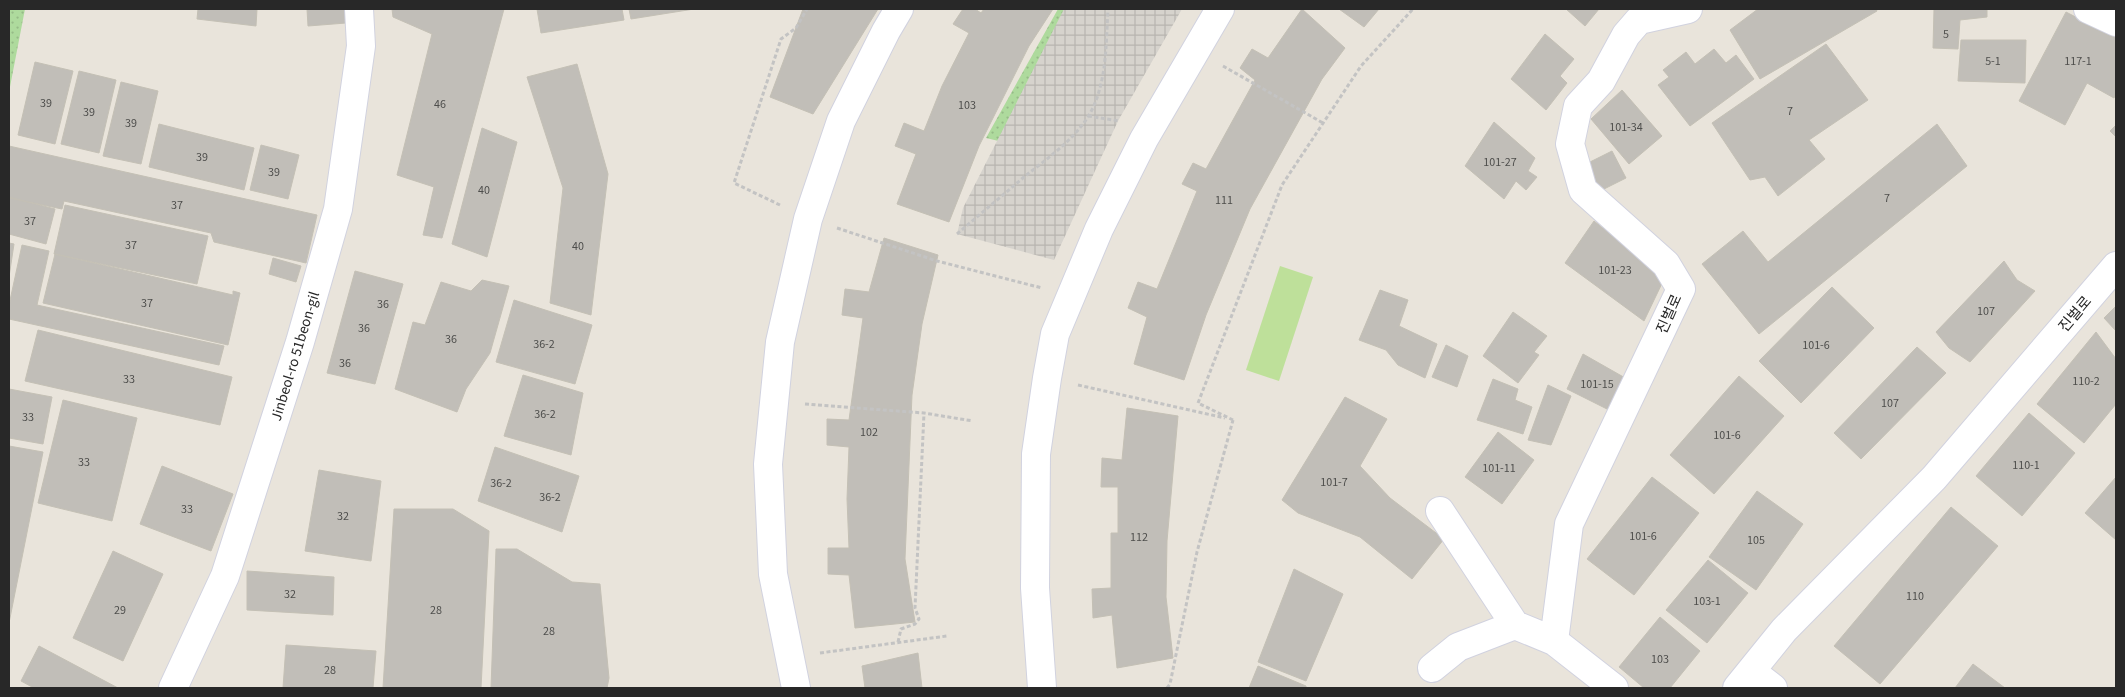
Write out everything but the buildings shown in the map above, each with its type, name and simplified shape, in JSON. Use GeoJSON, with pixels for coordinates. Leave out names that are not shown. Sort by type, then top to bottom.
{"type":"FeatureCollection","features":[{"type":"Feature","properties":{"kind":"street","name":"Jinbeol-ro 51beon-gil"},"geometry":{"type":"LineString","coordinates":[[173,688],[224,576],[300,342],[338,209],[361,46],[359,9]]}},
{"type":"Feature","properties":{"kind":"street"},"geometry":{"type":"LineString","coordinates":[[796,688],[773,574],[768,464],[780,342],[808,219],[841,121],[899,9]]}},
{"type":"Feature","properties":{"kind":"street"},"geometry":{"type":"LineString","coordinates":[[1042,688],[1035,588],[1036,454],[1055,334],[1098,229],[1144,139],[1220,9]]}},
{"type":"Feature","properties":{"kind":"street","name":"진벌로"},"geometry":{"type":"LineString","coordinates":[[1554,641],[1569,524],[1681,289],[1666,264],[1583,190],[1570,144],[1578,106],[1601,81],[1626,35],[1639,20],[1688,9]]}},
{"type":"Feature","properties":{"kind":"street"},"geometry":{"type":"LineString","coordinates":[[2088,9],[2116,22]]}},
{"type":"Feature","properties":{"kind":"street","name":"진벌로"},"geometry":{"type":"LineString","coordinates":[[1744,680],[1784,630],[1934,478],[2116,266]]}},
{"type":"Feature","properties":{"kind":"street"},"geometry":{"type":"LineString","coordinates":[[1440,511],[1515,625],[1554,641],[1614,688]]}},
{"type":"Feature","properties":{"kind":"street"},"geometry":{"type":"LineString","coordinates":[[1432,668],[1458,646],[1515,625]]}},
{"type":"Feature","properties":{"kind":"street"},"geometry":{"type":"LineString","coordinates":[[1744,680],[1773,688]]}},
{"type":"Feature","properties":{"kind":"path"},"geometry":{"type":"LineString","coordinates":[[807,9],[796,28],[781,38],[734,183],[808,219],[937,261],[1072,296]]}},
{"type":"Feature","properties":{"kind":"path"},"geometry":{"type":"LineString","coordinates":[[957,234],[1051,155],[1076,132],[1088,116],[1095,104],[1105,68],[1108,9]]}},
{"type":"Feature","properties":{"kind":"path"},"geometry":{"type":"LineString","coordinates":[[1233,420],[1198,403],[1282,185],[1361,66],[1413,9]]}},
{"type":"Feature","properties":{"kind":"path"},"geometry":{"type":"LineString","coordinates":[[1195,50],[1323,123]]}},
{"type":"Feature","properties":{"kind":"path"},"geometry":{"type":"LineString","coordinates":[[1047,378],[1233,420]]}},
{"type":"Feature","properties":{"kind":"path"},"geometry":{"type":"LineString","coordinates":[[775,401],[924,413],[973,421]]}},
{"type":"Feature","properties":{"kind":"path"},"geometry":{"type":"LineString","coordinates":[[898,642],[901,629],[915,624],[919,620],[915,608],[924,413]]}},
{"type":"Feature","properties":{"kind":"path"},"geometry":{"type":"LineString","coordinates":[[1167,688],[1170,684],[1197,552],[1233,420]]}},
{"type":"Feature","properties":{"kind":"path"},"geometry":{"type":"LineString","coordinates":[[790,658],[948,636]]}},
{"type":"Feature","properties":{"kind":"green space"},"geometry":{"type":"Polygon","coordinates":[[[9,9],[25,9],[9,92],[9,9]]]}},
{"type":"Feature","properties":{"kind":"green space"},"geometry":{"type":"Polygon","coordinates":[[[1058,9],[1072,9],[1011,144],[986,138],[1058,9]]]}},
{"type":"Feature","properties":{"kind":"green space"},"geometry":{"type":"Polygon","coordinates":[[[1280,266],[1313,277],[1279,381],[1246,370],[1280,266]]]}},
{"type":"Feature","properties":{"kind":"shaded area"},"geometry":{"type":"Polygon","coordinates":[[[1064,9],[1182,9],[1118,121],[1054,260],[957,234],[963,208],[1064,9]]]}}]}
